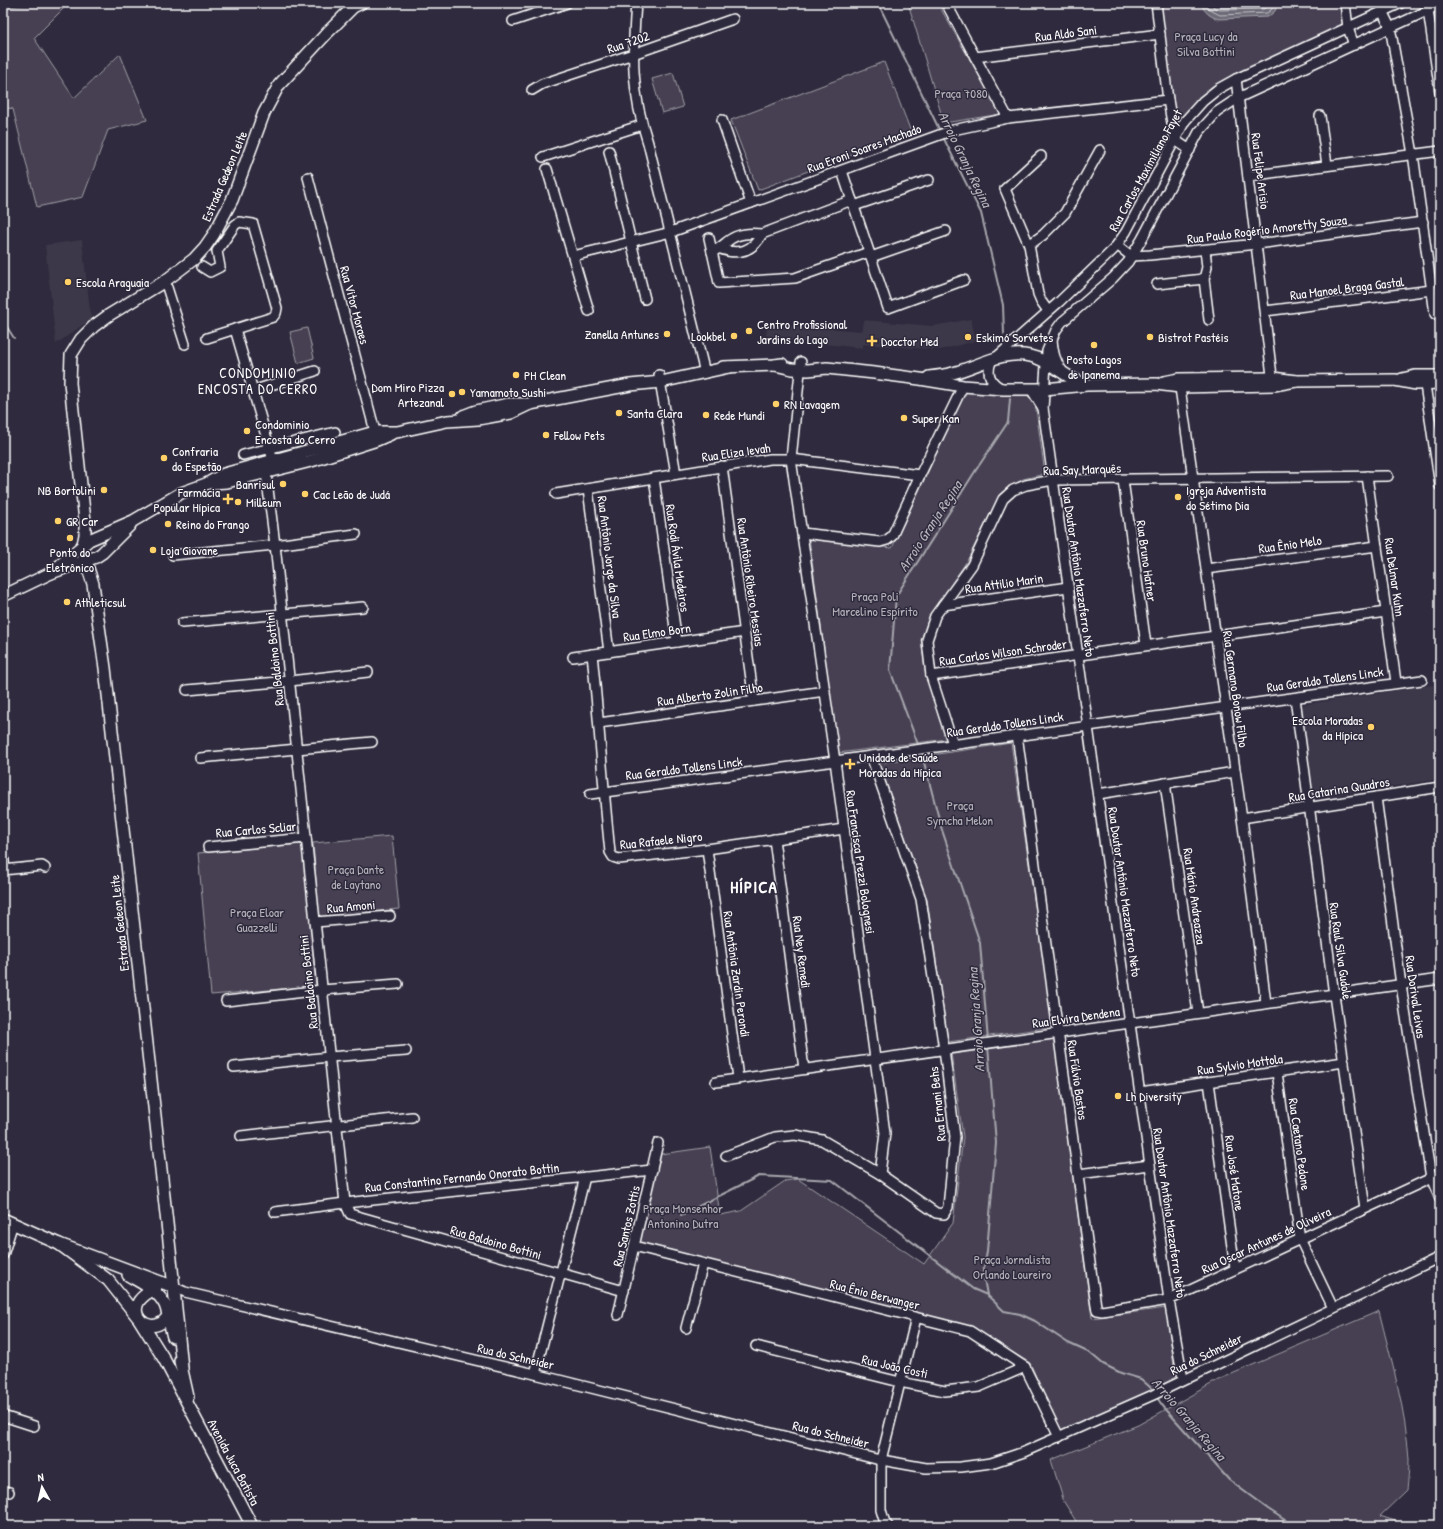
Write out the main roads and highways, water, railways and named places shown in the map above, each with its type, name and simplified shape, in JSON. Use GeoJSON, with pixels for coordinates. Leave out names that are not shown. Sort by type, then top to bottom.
{"type":"FeatureCollection","features":[{"type":"Feature","properties":{"kind":"main road","name":"Estrada Gedeon Leite"},"geometry":{"type":"LineString","coordinates":[[175,1301],[104,668],[93,584],[86,560],[83,555],[85,521],[70,383],[71,355],[81,339],[94,326],[109,315],[165,281],[194,259],[214,234],[232,200],[264,113],[279,85],[353,7],[361,3]]}},
{"type":"Feature","properties":{"kind":"main road"},"geometry":{"type":"LineString","coordinates":[[920,378],[952,373],[993,359],[1010,355],[1030,356],[1046,362],[1064,375],[1087,385]]}},
{"type":"Feature","properties":{"kind":"main road"},"geometry":{"type":"LineString","coordinates":[[51,573],[83,544],[97,536],[133,521],[181,493],[206,484],[226,482],[268,465],[310,461],[376,436],[477,415],[511,413],[530,404],[705,370],[729,367],[775,365],[800,366],[808,370],[827,368],[920,378],[963,386],[1003,389],[1049,389],[1087,385],[1296,381],[1424,380],[1440,383]]}},
{"type":"Feature","properties":{"kind":"main road"},"geometry":{"type":"LineString","coordinates":[[1424,380],[1440,376]]}},
{"type":"Feature","properties":{"kind":"main road"},"geometry":{"type":"LineString","coordinates":[[85,521],[101,541],[102,553]]}},
{"type":"Feature","properties":{"kind":"main road"},"geometry":{"type":"LineString","coordinates":[[3,596],[51,573],[102,553],[133,521]]}},
{"type":"Feature","properties":{"kind":"main road","name":"Estrada Gedeon Leite"},"geometry":{"type":"LineString","coordinates":[[93,584],[96,567],[102,553]]}},
{"type":"Feature","properties":{"kind":"main road","name":"Avenida Juca Batista"},"geometry":{"type":"LineString","coordinates":[[8,1221],[59,1244],[174,1287]]}},
{"type":"Feature","properties":{"kind":"main road","name":"Avenida Juca Batista"},"geometry":{"type":"LineString","coordinates":[[59,1244],[108,1280],[139,1319],[164,1359],[252,1526]]}},
{"type":"Feature","properties":{"kind":"main road","name":"Estrada Gedeon Leite"},"geometry":{"type":"LineString","coordinates":[[162,1282],[168,1271],[171,1259]]}},
{"type":"Feature","properties":{"kind":"main road","name":"Avenida Juca Batista"},"geometry":{"type":"LineString","coordinates":[[108,1263],[152,1290],[165,1306],[192,1411]]}},
{"type":"Feature","properties":{"kind":"main road"},"geometry":{"type":"LineString","coordinates":[[162,1282],[143,1296],[137,1304],[137,1314],[139,1319],[146,1325],[151,1326],[160,1324],[168,1317],[175,1301]]}},
{"type":"Feature","properties":{"kind":"main road","name":"Avenida Juca Batista"},"geometry":{"type":"LineString","coordinates":[[175,1301],[182,1368]]}},
{"type":"Feature","properties":{"kind":"water"},"geometry":{"type":"Polygon","coordinates":[[[1201,3],[1278,3],[1275,11],[1268,17],[1219,19],[1208,14],[1201,3]]]}},
{"type":"Feature","properties":{"kind":"waterway","name":"Arroio Granja Regina"},"geometry":{"type":"LineString","coordinates":[[878,3],[940,131]]}},
{"type":"Feature","properties":{"kind":"waterway","name":"Arroio Granja Regina"},"geometry":{"type":"LineString","coordinates":[[943,137],[981,213],[1003,305],[1004,334]]}},
{"type":"Feature","properties":{"kind":"waterway"},"geometry":{"type":"LineString","coordinates":[[3,321],[14,338]]}},
{"type":"Feature","properties":{"kind":"waterway","name":"Arroio Granja Regina"},"geometry":{"type":"LineString","coordinates":[[919,747],[890,670],[896,596],[1008,422],[1010,399]]}},
{"type":"Feature","properties":{"kind":"waterway","name":"Arroio Granja Regina"},"geometry":{"type":"LineString","coordinates":[[921,751],[942,830],[980,943],[988,1041]]}},
{"type":"Feature","properties":{"kind":"waterway","name":"Arroio Granja Regina"},"geometry":{"type":"LineString","coordinates":[[988,1046],[996,1143],[987,1251],[983,1273],[987,1295],[1004,1311],[1020,1314],[1035,1321],[1068,1343],[1090,1353],[1103,1364],[1121,1373],[1141,1379],[1154,1392]]}},
{"type":"Feature","properties":{"kind":"waterway"},"geometry":{"type":"LineString","coordinates":[[681,1215],[759,1176],[832,1180],[973,1289],[987,1295]]}},
{"type":"Feature","properties":{"kind":"waterway","name":"Arroio Granja Regina"},"geometry":{"type":"LineString","coordinates":[[1156,1396],[1162,1405],[1229,1480],[1294,1526]]}},
{"type":"Feature","properties":{"kind":"place","name":"Escola Araguaia"},"geometry":{"type":"Point","coordinates":[68,282]}},
{"type":"Feature","properties":{"kind":"place","name":"Centro Profissional Jardins do Lago"},"geometry":{"type":"Point","coordinates":[749,331]}},
{"type":"Feature","properties":{"kind":"place","name":"Zanella Antunes"},"geometry":{"type":"Point","coordinates":[667,334]}},
{"type":"Feature","properties":{"kind":"place","name":"Lookbel"},"geometry":{"type":"Point","coordinates":[734,336]}},
{"type":"Feature","properties":{"kind":"place","name":"Eskimó Sorvetes"},"geometry":{"type":"Point","coordinates":[968,337]}},
{"type":"Feature","properties":{"kind":"place","name":"Bistrot Pastéis"},"geometry":{"type":"Point","coordinates":[1150,337]}},
{"type":"Feature","properties":{"kind":"place","name":"Docctor Med"},"geometry":{"type":"Point","coordinates":[872,341]}},
{"type":"Feature","properties":{"kind":"place","name":"Posto Lagos de Ipanema"},"geometry":{"type":"Point","coordinates":[1094,345]}},
{"type":"Feature","properties":{"kind":"place","name":"PH Clean"},"geometry":{"type":"Point","coordinates":[516,375]}},
{"type":"Feature","properties":{"kind":"place","name":"Yamamoto Sushi"},"geometry":{"type":"Point","coordinates":[462,392]}},
{"type":"Feature","properties":{"kind":"place","name":"Dom Miro Pizza Artezanal"},"geometry":{"type":"Point","coordinates":[452,394]}},
{"type":"Feature","properties":{"kind":"place","name":"RN Lavagem"},"geometry":{"type":"Point","coordinates":[776,404]}},
{"type":"Feature","properties":{"kind":"place","name":"Santa Clara"},"geometry":{"type":"Point","coordinates":[619,413]}},
{"type":"Feature","properties":{"kind":"place","name":"Rede Mundi"},"geometry":{"type":"Point","coordinates":[706,415]}},
{"type":"Feature","properties":{"kind":"place","name":"Super Kan"},"geometry":{"type":"Point","coordinates":[904,418]}},
{"type":"Feature","properties":{"kind":"place","name":"Condominio Encosta do Cerro"},"geometry":{"type":"Point","coordinates":[247,431]}},
{"type":"Feature","properties":{"kind":"place","name":"Fellow Pets"},"geometry":{"type":"Point","coordinates":[546,435]}},
{"type":"Feature","properties":{"kind":"place","name":"Confraria do Espetão"},"geometry":{"type":"Point","coordinates":[164,458]}},
{"type":"Feature","properties":{"kind":"place","name":"Banrisul"},"geometry":{"type":"Point","coordinates":[283,484]}},
{"type":"Feature","properties":{"kind":"place","name":"NB Bortolini"},"geometry":{"type":"Point","coordinates":[104,490]}},
{"type":"Feature","properties":{"kind":"place","name":"Cac Leão de Judá"},"geometry":{"type":"Point","coordinates":[305,494]}},
{"type":"Feature","properties":{"kind":"place","name":"Igreja Adventista do Sétimo Dia"},"geometry":{"type":"Point","coordinates":[1178,497]}},
{"type":"Feature","properties":{"kind":"place","name":"Farmácia Popular Hípica"},"geometry":{"type":"Point","coordinates":[228,499]}},
{"type":"Feature","properties":{"kind":"place","name":"Milleum"},"geometry":{"type":"Point","coordinates":[238,502]}},
{"type":"Feature","properties":{"kind":"place","name":"GR Car"},"geometry":{"type":"Point","coordinates":[58,521]}},
{"type":"Feature","properties":{"kind":"place","name":"Reino do Frango"},"geometry":{"type":"Point","coordinates":[168,524]}},
{"type":"Feature","properties":{"kind":"place","name":"Ponto do Eletrônico"},"geometry":{"type":"Point","coordinates":[70,538]}},
{"type":"Feature","properties":{"kind":"place","name":"Loja Giovane"},"geometry":{"type":"Point","coordinates":[153,550]}},
{"type":"Feature","properties":{"kind":"place","name":"Athleticsul"},"geometry":{"type":"Point","coordinates":[67,602]}},
{"type":"Feature","properties":{"kind":"place","name":"Escola Moradas da Hípica"},"geometry":{"type":"Point","coordinates":[1371,727]}},
{"type":"Feature","properties":{"kind":"place","name":"Unidade de Saúde Moradas da Hípica"},"geometry":{"type":"Point","coordinates":[850,764]}},
{"type":"Feature","properties":{"kind":"place","name":"Lh Diversity"},"geometry":{"type":"Point","coordinates":[1118,1096]}},
{"type":"Feature","properties":{"kind":"district","name":"CONDOMINIO ENCOSTA DO CERRO"},"geometry":{"type":"Point","coordinates":[258,382]}},
{"type":"Feature","properties":{"kind":"district","name":"HÍPICA"},"geometry":{"type":"Point","coordinates":[754,887]}},
{"type":"Feature","properties":{"kind":"park label","name":"Praça Lucy da Silva Bottini"},"geometry":{"type":"Point","coordinates":[1206,44]}},
{"type":"Feature","properties":{"kind":"park label","name":"Praça 7080"},"geometry":{"type":"Point","coordinates":[961,93]}},
{"type":"Feature","properties":{"kind":"park label","name":"Praça Poli Marcelino Espírito"},"geometry":{"type":"Point","coordinates":[875,604]}},
{"type":"Feature","properties":{"kind":"park label","name":"Praça Symcha Melon"},"geometry":{"type":"Point","coordinates":[960,812]}},
{"type":"Feature","properties":{"kind":"park label","name":"Praça Dante de Laytano"},"geometry":{"type":"Point","coordinates":[356,876]}},
{"type":"Feature","properties":{"kind":"park label","name":"Praça Eloar Guazzelli"},"geometry":{"type":"Point","coordinates":[257,920]}},
{"type":"Feature","properties":{"kind":"park label","name":"Praça Monsenhor Antonino Dutra"},"geometry":{"type":"Point","coordinates":[683,1216]}},
{"type":"Feature","properties":{"kind":"park label","name":"Praça Jornalista Orlando Loureiro"},"geometry":{"type":"Point","coordinates":[1012,1266]}}]}
